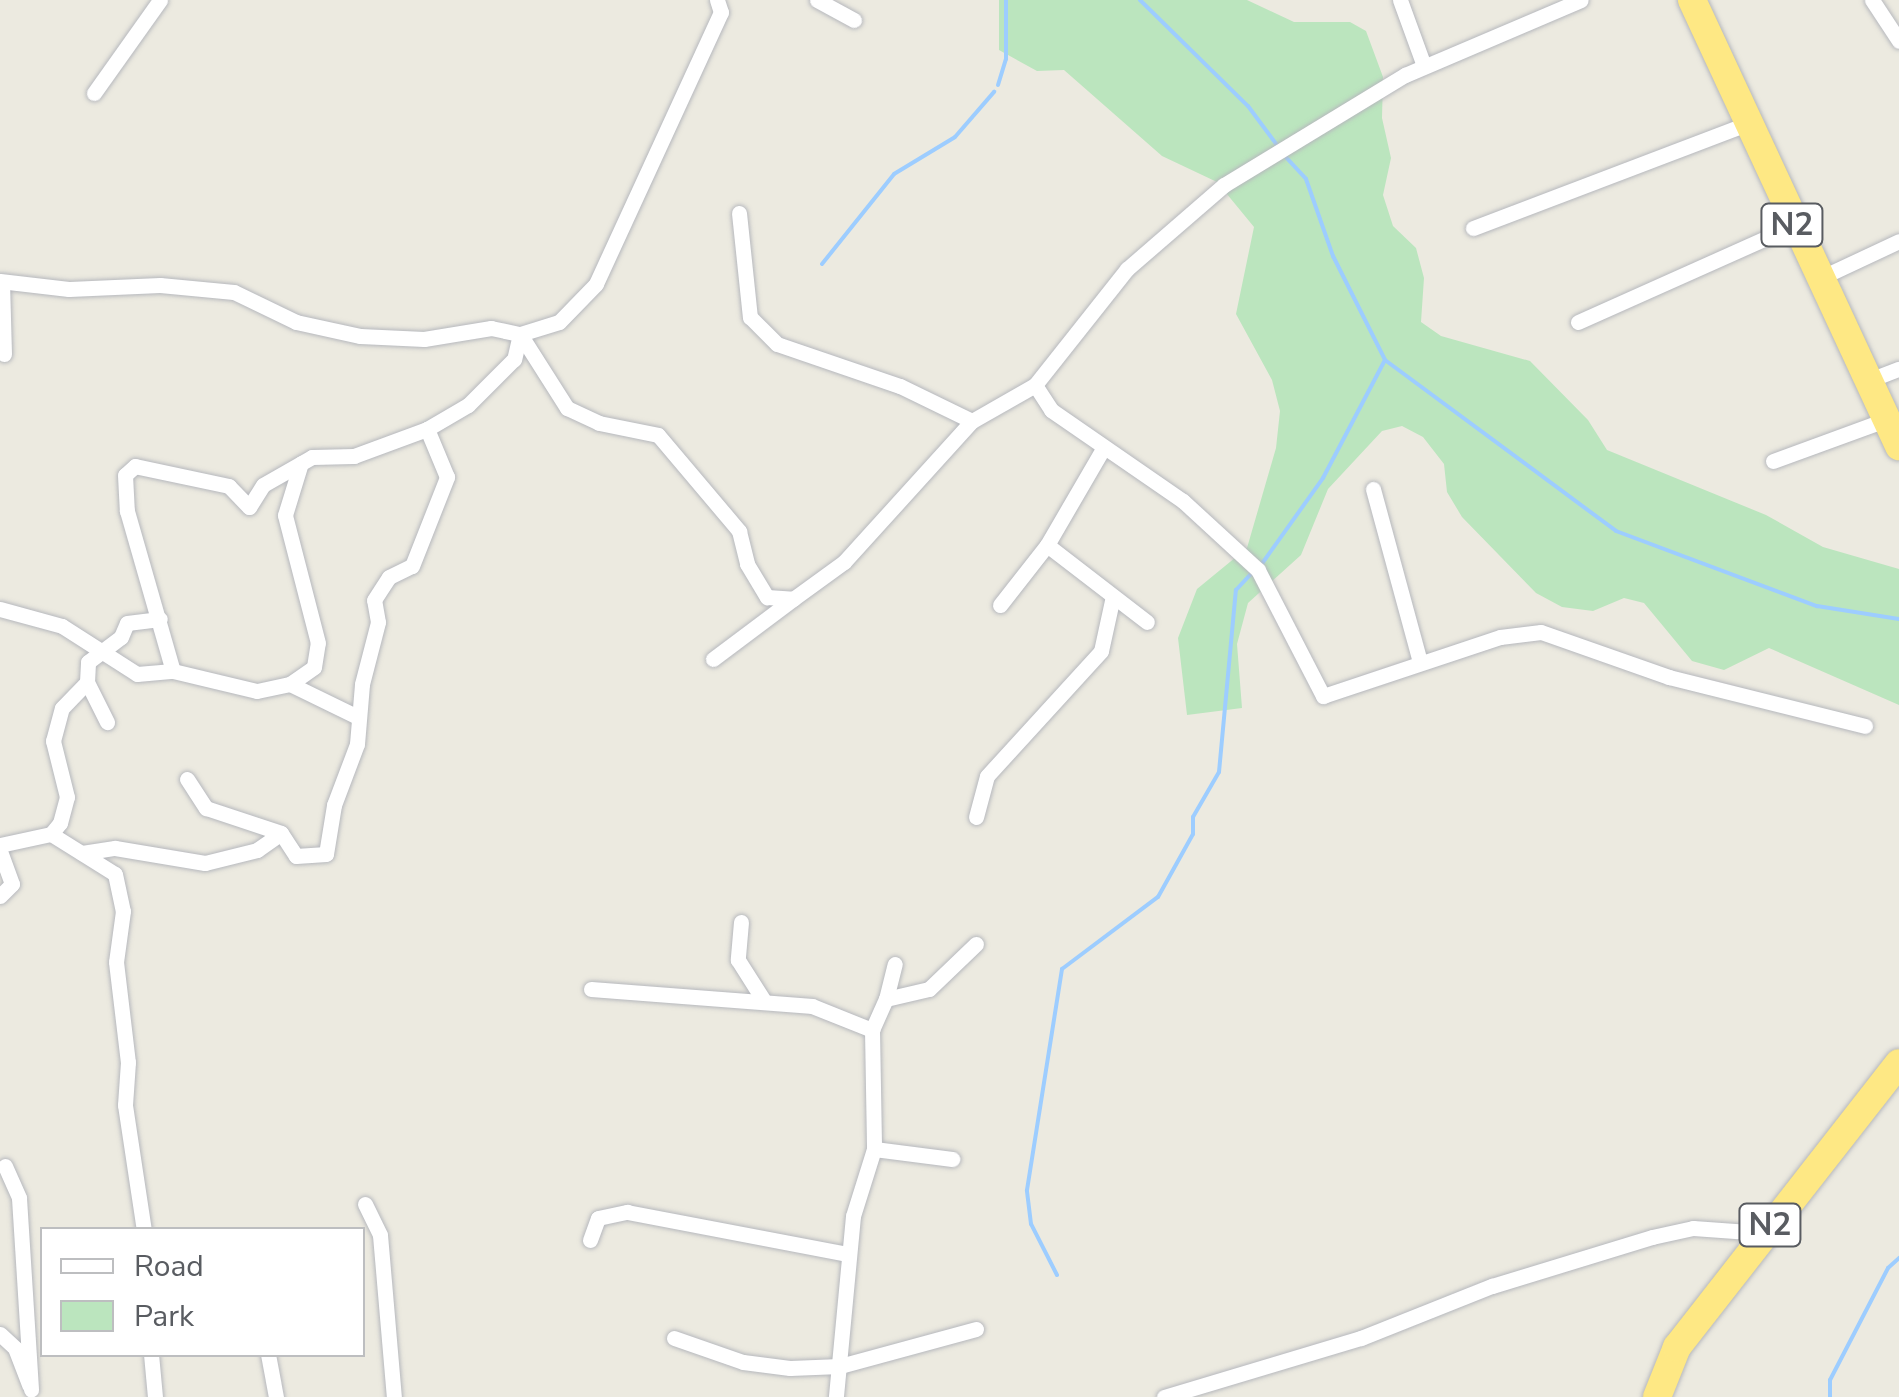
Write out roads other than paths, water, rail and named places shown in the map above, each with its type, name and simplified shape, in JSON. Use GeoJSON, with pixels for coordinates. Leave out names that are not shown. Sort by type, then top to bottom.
{"type":"FeatureCollection","features":[{"type":"Feature","properties":{"kind":"highway","name":"N2"},"geometry":{"type":"LineString","coordinates":[[1692,0],[1744,124],[1899,446]]}},
{"type":"Feature","properties":{"kind":"highway","name":"N2"},"geometry":{"type":"LineString","coordinates":[[1657,1397],[1676,1347],[1899,1063]]}},
{"type":"Feature","properties":{"kind":"street"},"geometry":{"type":"LineString","coordinates":[[94,93],[160,0]]}},
{"type":"Feature","properties":{"kind":"street"},"geometry":{"type":"LineString","coordinates":[[4,354],[1,282],[234,292],[296,322],[360,336],[424,339],[492,328],[520,334],[559,322],[596,284],[645,166],[708,42],[720,12],[718,0]]}},
{"type":"Feature","properties":{"kind":"street"},"geometry":{"type":"LineString","coordinates":[[817,0],[854,20]]}},
{"type":"Feature","properties":{"kind":"street"},"geometry":{"type":"LineString","coordinates":[[1400,0],[1424,66]]}},
{"type":"Feature","properties":{"kind":"street"},"geometry":{"type":"LineString","coordinates":[[713,659],[844,562],[972,422],[1035,385],[1127,269],[1224,184],[1424,66],[1580,0]]}},
{"type":"Feature","properties":{"kind":"street"},"geometry":{"type":"LineString","coordinates":[[1872,0],[1899,41]]}},
{"type":"Feature","properties":{"kind":"street"},"geometry":{"type":"LineString","coordinates":[[1473,228],[1744,124]]}},
{"type":"Feature","properties":{"kind":"street"},"geometry":{"type":"LineString","coordinates":[[739,213],[750,317],[777,344],[900,386],[972,422]]}},
{"type":"Feature","properties":{"kind":"street"},"geometry":{"type":"LineString","coordinates":[[1578,322],[1793,226]]}},
{"type":"Feature","properties":{"kind":"street"},"geometry":{"type":"LineString","coordinates":[[1818,279],[1899,241]]}},
{"type":"Feature","properties":{"kind":"street"},"geometry":{"type":"LineString","coordinates":[[174,671],[126,512],[124,474],[135,466],[228,486],[249,507],[263,485],[301,464],[354,456],[428,430],[468,405],[514,359],[520,334]]}},
{"type":"Feature","properties":{"kind":"street"},"geometry":{"type":"LineString","coordinates":[[520,334],[567,408],[599,423],[658,434],[738,531],[747,564],[768,597],[793,599]]}},
{"type":"Feature","properties":{"kind":"street"},"geometry":{"type":"LineString","coordinates":[[1866,381],[1899,369]]}},
{"type":"Feature","properties":{"kind":"street"},"geometry":{"type":"LineString","coordinates":[[1035,385],[1050,410],[1182,501],[1258,570],[1323,696],[1500,637],[1541,632],[1669,677],[1865,726]]}},
{"type":"Feature","properties":{"kind":"street"},"geometry":{"type":"LineString","coordinates":[[1773,461],[1885,420]]}},
{"type":"Feature","properties":{"kind":"street"},"geometry":{"type":"LineString","coordinates":[[253,829],[262,824],[282,833],[296,856],[326,854],[334,805],[357,744],[356,716],[378,622],[374,600],[389,576],[412,566],[447,477],[428,430]]}},
{"type":"Feature","properties":{"kind":"street"},"geometry":{"type":"LineString","coordinates":[[1000,605],[1047,545],[1104,447]]}},
{"type":"Feature","properties":{"kind":"street"},"geometry":{"type":"LineString","coordinates":[[0,608],[62,626],[136,674],[174,671],[257,691],[290,684],[314,667],[318,643],[285,514],[301,464]]}},
{"type":"Feature","properties":{"kind":"street"},"geometry":{"type":"LineString","coordinates":[[1373,489],[1420,662]]}},
{"type":"Feature","properties":{"kind":"street"},"geometry":{"type":"LineString","coordinates":[[1047,545],[1147,622]]}},
{"type":"Feature","properties":{"kind":"street"},"geometry":{"type":"LineString","coordinates":[[976,817],[987,776],[1100,651],[1113,596]]}},
{"type":"Feature","properties":{"kind":"street"},"geometry":{"type":"LineString","coordinates":[[107,722],[88,682],[88,662],[121,637],[127,622],[160,619]]}},
{"type":"Feature","properties":{"kind":"street"},"geometry":{"type":"LineString","coordinates":[[51,834],[67,797],[53,741],[62,708],[88,682]]}},
{"type":"Feature","properties":{"kind":"street"},"geometry":{"type":"LineString","coordinates":[[290,684],[356,716]]}},
{"type":"Feature","properties":{"kind":"street"},"geometry":{"type":"LineString","coordinates":[[187,780],[206,808],[253,829]]}},
{"type":"Feature","properties":{"kind":"street"},"geometry":{"type":"LineString","coordinates":[[253,829],[258,850]]}},
{"type":"Feature","properties":{"kind":"street"},"geometry":{"type":"LineString","coordinates":[[82,853],[138,852],[205,863],[258,850],[282,833]]}},
{"type":"Feature","properties":{"kind":"street"},"geometry":{"type":"LineString","coordinates":[[0,896],[12,884],[0,848],[51,834],[115,874],[124,911],[116,962],[128,1062],[125,1106],[144,1227]]}},
{"type":"Feature","properties":{"kind":"street"},"geometry":{"type":"LineString","coordinates":[[115,874],[138,852]]}},
{"type":"Feature","properties":{"kind":"street"},"geometry":{"type":"LineString","coordinates":[[741,922],[738,960],[764,1000]]}},
{"type":"Feature","properties":{"kind":"street"},"geometry":{"type":"LineString","coordinates":[[886,999],[929,989],[976,944]]}},
{"type":"Feature","properties":{"kind":"street"},"geometry":{"type":"LineString","coordinates":[[836,1397],[848,1254],[874,1149],[872,1030],[886,999],[894,964]]}},
{"type":"Feature","properties":{"kind":"street"},"geometry":{"type":"LineString","coordinates":[[591,989],[812,1006],[872,1030]]}},
{"type":"Feature","properties":{"kind":"street"},"geometry":{"type":"LineString","coordinates":[[874,1149],[952,1158]]}},
{"type":"Feature","properties":{"kind":"street"},"geometry":{"type":"LineString","coordinates":[[4,1166],[19,1198],[34,1393]]}},
{"type":"Feature","properties":{"kind":"street"},"geometry":{"type":"LineString","coordinates":[[365,1204],[380,1235],[394,1397]]}},
{"type":"Feature","properties":{"kind":"street"},"geometry":{"type":"LineString","coordinates":[[590,1240],[598,1218],[627,1212],[848,1254]]}},
{"type":"Feature","properties":{"kind":"street"},"geometry":{"type":"LineString","coordinates":[[1164,1397],[1345,1344],[1492,1286],[1652,1236],[1694,1228],[1763,1234]]}},
{"type":"Feature","properties":{"kind":"street"},"geometry":{"type":"LineString","coordinates":[[674,1338],[743,1362],[840,1366],[976,1329]]}},
{"type":"Feature","properties":{"kind":"street"},"geometry":{"type":"LineString","coordinates":[[0,1334],[15,1348],[34,1393]]}},
{"type":"Feature","properties":{"kind":"street"},"geometry":{"type":"LineString","coordinates":[[151,1357],[155,1397]]}},
{"type":"Feature","properties":{"kind":"street"},"geometry":{"type":"LineString","coordinates":[[269,1357],[276,1397]]}},
{"type":"Feature","properties":{"kind":"waterway"},"geometry":{"type":"LineString","coordinates":[[998,85],[1006,59],[1006,0]]}},
{"type":"Feature","properties":{"kind":"waterway"},"geometry":{"type":"LineString","coordinates":[[1140,0],[1248,106],[1277,145]]}},
{"type":"Feature","properties":{"kind":"waterway"},"geometry":{"type":"LineString","coordinates":[[822,264],[894,174],[955,137],[994,92]]}},
{"type":"Feature","properties":{"kind":"waterway"},"geometry":{"type":"LineString","coordinates":[[1282,153],[1306,179],[1333,256],[1385,360],[1616,531],[1817,606],[1899,619]]}},
{"type":"Feature","properties":{"kind":"waterway"},"geometry":{"type":"LineString","coordinates":[[1261,565],[1323,478],[1385,360]]}},
{"type":"Feature","properties":{"kind":"waterway"},"geometry":{"type":"LineString","coordinates":[[1057,1275],[1031,1224],[1027,1190],[1062,969],[1158,897],[1193,834],[1193,817],[1219,772],[1236,590],[1254,571]]}},
{"type":"Feature","properties":{"kind":"waterway"},"geometry":{"type":"LineString","coordinates":[[1830,1397],[1830,1380],[1888,1268],[1899,1258]]}}]}
